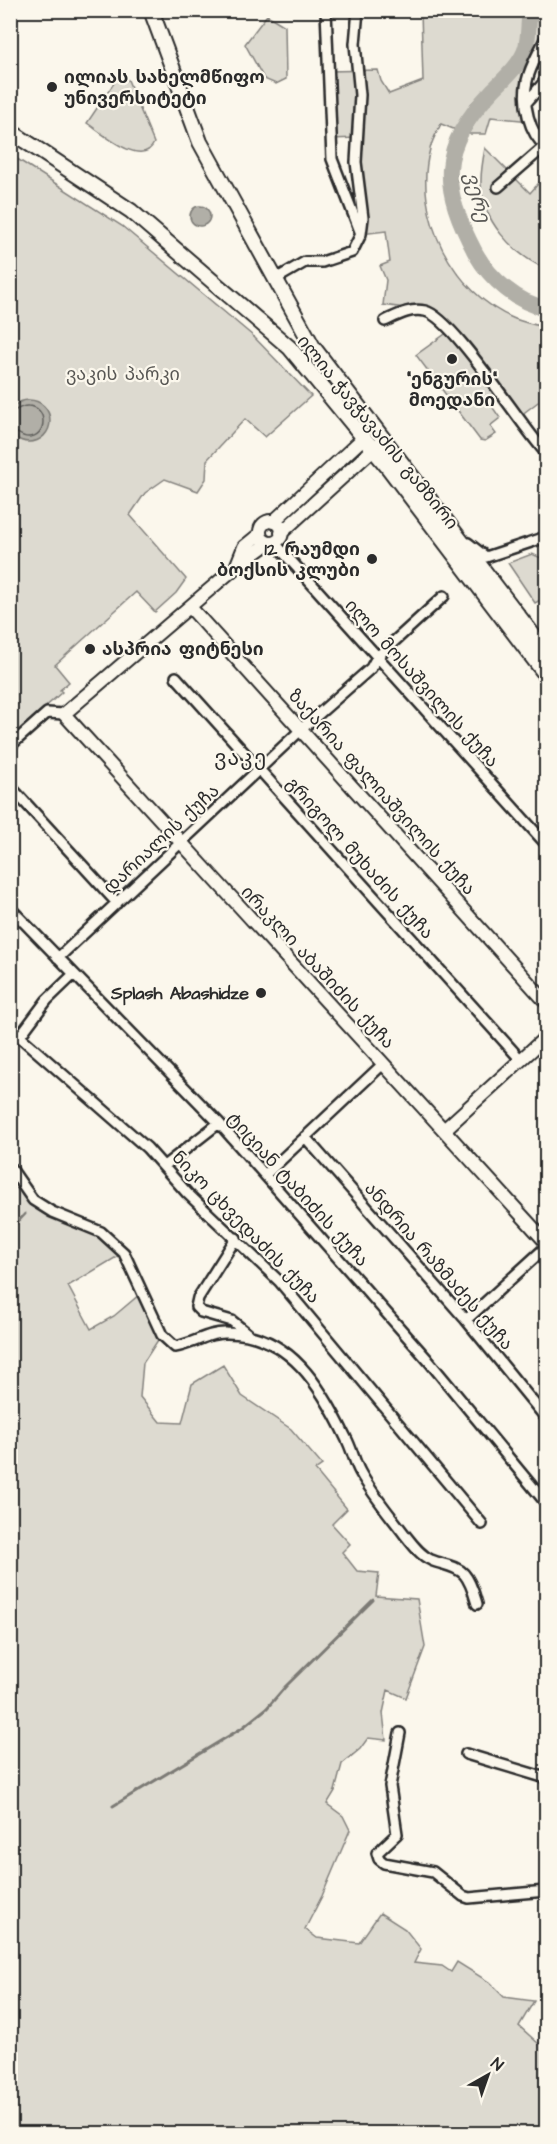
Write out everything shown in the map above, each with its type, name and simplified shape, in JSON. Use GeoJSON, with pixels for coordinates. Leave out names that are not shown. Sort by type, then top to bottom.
{"type":"FeatureCollection","features":[{"type":"Feature","properties":{"kind":"main road","name":"ილია ჭავჭავაძის გამზირი"},"geometry":{"type":"LineString","coordinates":[[151,10],[200,142],[237,206],[274,280],[313,347],[464,541],[546,652]]}},
{"type":"Feature","properties":{"kind":"main road","name":"ილია ჭავჭავაძის გამზირი"},"geometry":{"type":"LineString","coordinates":[[10,131],[131,211],[236,299],[290,348],[363,435],[546,675]]}},
{"type":"Feature","properties":{"kind":"street"},"geometry":{"type":"LineString","coordinates":[[326,10],[332,159],[361,234]]}},
{"type":"Feature","properties":{"kind":"street"},"geometry":{"type":"LineString","coordinates":[[274,280],[304,262],[322,262],[352,252],[361,234],[363,218],[356,162],[360,95],[355,44],[358,10]]}},
{"type":"Feature","properties":{"kind":"street"},"geometry":{"type":"LineString","coordinates":[[498,187],[545,147],[530,121],[526,104],[527,81],[546,37]]}},
{"type":"Feature","properties":{"kind":"street"},"geometry":{"type":"LineString","coordinates":[[526,104],[546,80]]}},
{"type":"Feature","properties":{"kind":"street"},"geometry":{"type":"LineString","coordinates":[[385,321],[410,310],[427,311],[448,328],[546,453]]}},
{"type":"Feature","properties":{"kind":"street"},"geometry":{"type":"LineString","coordinates":[[10,746],[47,713],[64,714],[374,450],[380,444],[380,433]]}},
{"type":"Feature","properties":{"kind":"street"},"geometry":{"type":"LineString","coordinates":[[271,538],[263,524],[273,522],[359,442],[363,435]]}},
{"type":"Feature","properties":{"kind":"street"},"geometry":{"type":"LineString","coordinates":[[271,538],[279,526],[273,522]]}},
{"type":"Feature","properties":{"kind":"street"},"geometry":{"type":"LineString","coordinates":[[464,541],[473,545],[482,556],[492,556],[546,537]]}},
{"type":"Feature","properties":{"kind":"street","name":"ილო მოსაშვილის ქუჩა"},"geometry":{"type":"LineString","coordinates":[[271,538],[546,844]]}},
{"type":"Feature","properties":{"kind":"street"},"geometry":{"type":"LineString","coordinates":[[488,574],[487,565],[492,556]]}},
{"type":"Feature","properties":{"kind":"street","name":"დარიალის ქუჩა"},"geometry":{"type":"LineString","coordinates":[[58,958],[302,729],[371,668],[377,657],[444,596]]}},
{"type":"Feature","properties":{"kind":"street","name":"ზაქარია ფალიაშვილის ქუჩა"},"geometry":{"type":"LineString","coordinates":[[190,607],[546,1002]]}},
{"type":"Feature","properties":{"kind":"street","name":"გრიგოლ მუხაძის ქუჩა"},"geometry":{"type":"LineString","coordinates":[[176,677],[258,771],[521,1060]]}},
{"type":"Feature","properties":{"kind":"street","name":"ირაკლი აბაშიძის ქუჩა"},"geometry":{"type":"LineString","coordinates":[[64,714],[546,1242]]}},
{"type":"Feature","properties":{"kind":"street"},"geometry":{"type":"LineString","coordinates":[[10,786],[117,903]]}},
{"type":"Feature","properties":{"kind":"street","name":"ტიციან ტაბიძის ქუჩა"},"geometry":{"type":"LineString","coordinates":[[10,908],[219,1123],[427,1359],[546,1503]]}},
{"type":"Feature","properties":{"kind":"street"},"geometry":{"type":"LineString","coordinates":[[20,1036],[47,1000],[74,974]]}},
{"type":"Feature","properties":{"kind":"street","name":"ნიკო ცხვედაძის ქუჩა"},"geometry":{"type":"LineString","coordinates":[[10,1028],[147,1148],[187,1193],[236,1238],[290,1293],[482,1524]]}},
{"type":"Feature","properties":{"kind":"street"},"geometry":{"type":"LineString","coordinates":[[444,1130],[546,1037]]}},
{"type":"Feature","properties":{"kind":"street"},"geometry":{"type":"LineString","coordinates":[[265,1175],[383,1064]]}},
{"type":"Feature","properties":{"kind":"street"},"geometry":{"type":"LineString","coordinates":[[164,1166],[219,1123]]}},
{"type":"Feature","properties":{"kind":"street","name":"ანდრია რაზმაძეს ქუჩა"},"geometry":{"type":"LineString","coordinates":[[305,1137],[466,1320],[546,1418]]}},
{"type":"Feature","properties":{"kind":"street"},"geometry":{"type":"LineString","coordinates":[[10,1167],[33,1200],[52,1212],[101,1232],[124,1253],[162,1335],[175,1347],[189,1345],[205,1336],[225,1332],[248,1334],[268,1341],[293,1357],[319,1386],[347,1440],[359,1471],[384,1508],[414,1547],[430,1559],[447,1564],[464,1575],[477,1604]]}},
{"type":"Feature","properties":{"kind":"street"},"geometry":{"type":"LineString","coordinates":[[236,1238],[198,1298],[196,1307],[201,1312],[232,1321],[248,1334]]}},
{"type":"Feature","properties":{"kind":"street"},"geometry":{"type":"LineString","coordinates":[[466,1320],[546,1247]]}},
{"type":"Feature","properties":{"kind":"street"},"geometry":{"type":"LineString","coordinates":[[400,1733],[390,1786],[397,1834],[377,1853],[379,1859],[384,1863],[433,1872],[469,1898],[489,1894],[546,1891]]}},
{"type":"Feature","properties":{"kind":"street"},"geometry":{"type":"LineString","coordinates":[[466,1754],[546,1778]]}},
{"type":"Feature","properties":{"kind":"green space"},"geometry":{"type":"Polygon","coordinates":[[[421,11],[524,11],[525,13],[519,50],[507,68],[471,104],[456,130],[441,124],[431,146],[426,174],[427,200],[433,225],[442,249],[456,271],[473,291],[493,307],[515,319],[546,327],[546,396],[521,415],[492,376],[427,311],[383,305],[386,280],[380,266],[390,262],[386,231],[361,234],[357,138],[331,139],[328,71],[378,70],[381,81],[389,94],[423,81],[421,11]]]}},
{"type":"Feature","properties":{"kind":"green space"},"geometry":{"type":"Polygon","coordinates":[[[534,11],[546,11],[546,37],[527,81],[530,121],[491,117],[486,134],[468,134],[487,102],[508,82],[528,52],[534,11]]]}},
{"type":"Feature","properties":{"kind":"green space"},"geometry":{"type":"Polygon","coordinates":[[[267,15],[285,26],[286,79],[276,84],[264,79],[245,44],[267,15]]]}},
{"type":"Feature","properties":{"kind":"green space"},"geometry":{"type":"Polygon","coordinates":[[[120,74],[128,80],[154,143],[148,150],[131,151],[87,123],[120,74]]]}},
{"type":"Feature","properties":{"kind":"green space"},"geometry":{"type":"Polygon","coordinates":[[[485,148],[530,193],[546,175],[546,269],[534,263],[511,245],[492,222],[482,195],[481,176],[485,148]]]}},
{"type":"Feature","properties":{"kind":"green space","name":"ვაკის პარკი"},"geometry":{"type":"Polygon","coordinates":[[[11,155],[122,226],[253,336],[311,396],[265,437],[245,419],[207,460],[206,479],[198,491],[165,479],[145,493],[130,515],[186,579],[176,593],[155,612],[136,592],[55,665],[69,682],[60,690],[62,692],[11,738],[11,155]]]}},
{"type":"Feature","properties":{"kind":"green space"},"geometry":{"type":"Polygon","coordinates":[[[448,332],[496,397],[489,402],[500,418],[490,426],[496,434],[485,441],[480,440],[416,355],[448,332]]]}},
{"type":"Feature","properties":{"kind":"green space"},"geometry":{"type":"Polygon","coordinates":[[[532,554],[546,560],[546,597],[535,603],[508,563],[532,554]]]}},
{"type":"Feature","properties":{"kind":"green space"},"geometry":{"type":"Polygon","coordinates":[[[10,1178],[27,1201],[54,1219],[84,1228],[114,1247],[120,1255],[68,1286],[91,1329],[114,1316],[139,1295],[160,1337],[143,1363],[140,1397],[160,1422],[182,1423],[192,1384],[223,1365],[242,1396],[291,1429],[322,1465],[315,1470],[347,1509],[332,1524],[350,1544],[342,1552],[357,1571],[379,1573],[376,1596],[417,1599],[425,1647],[406,1698],[388,1690],[383,1713],[386,1740],[368,1738],[360,1749],[342,1764],[335,1791],[327,1804],[343,1816],[350,1830],[322,1896],[305,1929],[317,1938],[359,1943],[380,1913],[405,1929],[421,1949],[414,1963],[442,1966],[451,1972],[457,1962],[489,1982],[504,1997],[534,2001],[519,2026],[539,2044],[546,2042],[546,2133],[11,2133],[10,1178]]]}},
{"type":"Feature","properties":{"kind":"water"},"geometry":{"type":"Polygon","coordinates":[[[200,206],[207,209],[210,216],[207,223],[200,226],[193,223],[190,216],[193,209],[200,206]]]}},
{"type":"Feature","properties":{"kind":"water"},"geometry":{"type":"Polygon","coordinates":[[[29,400],[44,406],[50,421],[44,436],[29,442],[14,436],[8,421],[14,406],[29,400]]]}},
{"type":"Feature","properties":{"kind":"waterway","name":"ვერე"},"geometry":{"type":"LineString","coordinates":[[530,10],[527,43],[521,59],[475,111],[462,131],[454,150],[450,169],[451,188],[464,230],[476,254],[489,272],[516,296],[536,306],[546,308]]}},
{"type":"Feature","properties":{"kind":"waterway"},"geometry":{"type":"LineString","coordinates":[[10,1230],[25,1214]]}},
{"type":"Feature","properties":{"kind":"waterway"},"geometry":{"type":"LineString","coordinates":[[113,1806],[242,1728],[267,1708],[286,1686],[373,1600]]}},
{"type":"Feature","properties":{"kind":"place","name":"ილიას სახელმწიფო უნივერსიტეტი"},"geometry":{"type":"Point","coordinates":[52,87]}},
{"type":"Feature","properties":{"kind":"place","name":"\"ენგურის\" მოედანი"},"geometry":{"type":"Point","coordinates":[452,359]}},
{"type":"Feature","properties":{"kind":"place","name":"12 რაუმდი ბოქსის კლუბი"},"geometry":{"type":"Point","coordinates":[372,559]}},
{"type":"Feature","properties":{"kind":"place","name":"ასპრია ფიტნესი"},"geometry":{"type":"Point","coordinates":[90,649]}},
{"type":"Feature","properties":{"kind":"place","name":"Splash Abashidze"},"geometry":{"type":"Point","coordinates":[261,993]}},
{"type":"Feature","properties":{"kind":"district","name":"ვაკე"},"geometry":{"type":"Point","coordinates":[241,758]}}]}
